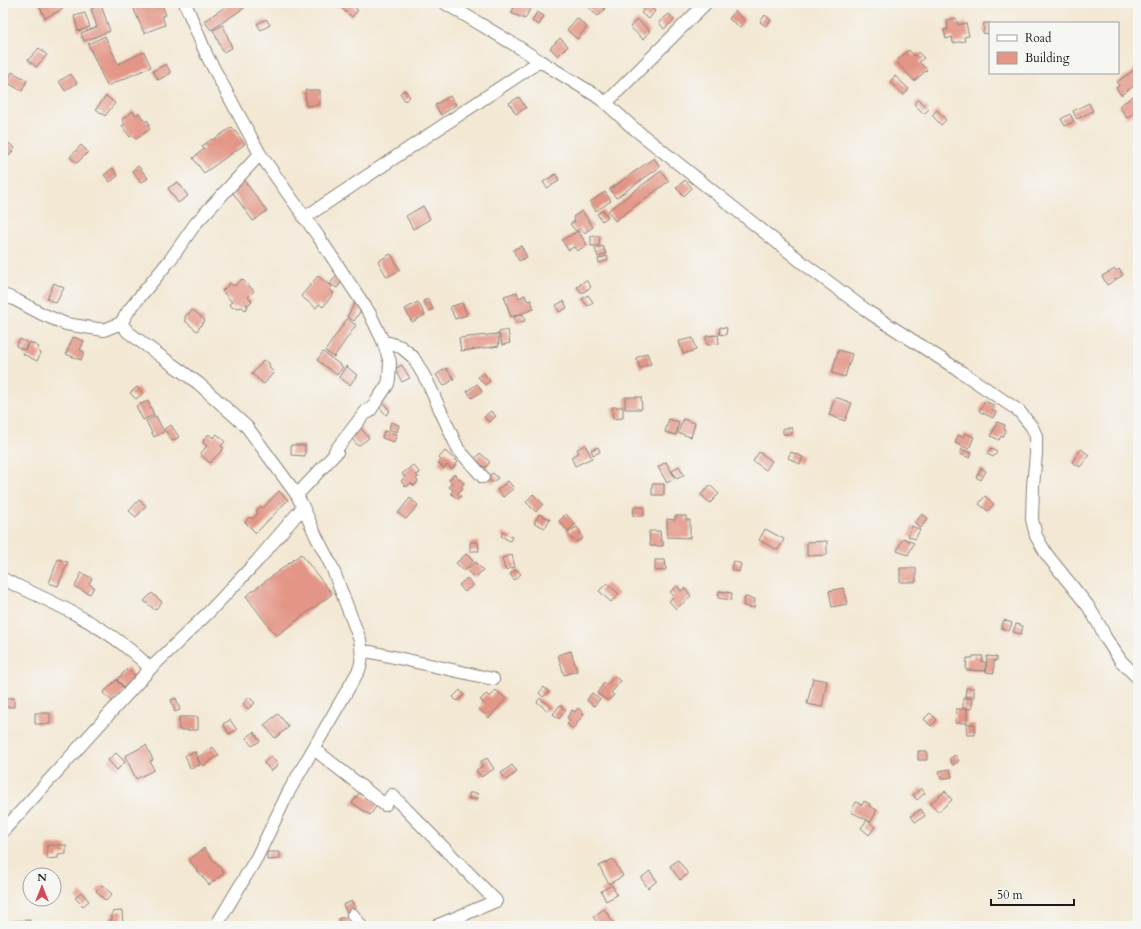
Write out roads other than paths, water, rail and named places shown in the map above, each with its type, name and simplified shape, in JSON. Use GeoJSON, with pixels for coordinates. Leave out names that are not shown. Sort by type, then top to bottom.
{"type":"FeatureCollection","features":[{"type":"Feature","properties":{"kind":"street"},"geometry":{"type":"LineString","coordinates":[[185,3],[207,56],[260,154],[370,314],[383,341],[390,362],[388,384],[369,412],[367,410],[335,451],[337,452],[297,495]]}},
{"type":"Feature","properties":{"kind":"street"},"geometry":{"type":"LineString","coordinates":[[445,3],[520,48],[606,103],[631,126],[809,268],[870,313],[960,370],[1019,411],[1032,427],[1036,436],[1032,518],[1036,536],[1047,555],[1088,606],[1102,628],[1105,637],[1121,661],[1138,678]]}},
{"type":"Feature","properties":{"kind":"street"},"geometry":{"type":"LineString","coordinates":[[606,103],[706,3]]}},
{"type":"Feature","properties":{"kind":"street"},"geometry":{"type":"LineString","coordinates":[[304,218],[540,61]]}},
{"type":"Feature","properties":{"kind":"street"},"geometry":{"type":"LineString","coordinates":[[3,295],[66,324],[104,330],[121,323],[129,310],[170,260],[196,224],[260,154]]}},
{"type":"Feature","properties":{"kind":"street"},"geometry":{"type":"LineString","coordinates":[[121,323],[128,332],[198,384],[247,427],[297,495],[303,506],[336,578],[360,640],[362,650],[362,659],[359,670],[289,791],[257,858],[216,926]]}},
{"type":"Feature","properties":{"kind":"street"},"geometry":{"type":"LineString","coordinates":[[383,341],[401,347],[413,357],[428,383],[458,449],[482,477]]}},
{"type":"Feature","properties":{"kind":"street"},"geometry":{"type":"LineString","coordinates":[[3,831],[150,669],[258,560],[303,506]]}},
{"type":"Feature","properties":{"kind":"street"},"geometry":{"type":"LineString","coordinates":[[3,579],[70,611],[109,634],[142,660],[150,669]]}},
{"type":"Feature","properties":{"kind":"street"},"geometry":{"type":"LineString","coordinates":[[362,650],[492,679]]}},
{"type":"Feature","properties":{"kind":"street"},"geometry":{"type":"LineString","coordinates":[[314,749],[385,805],[392,796],[496,901],[436,926]]}},
{"type":"Feature","properties":{"kind":"street"},"geometry":{"type":"LineString","coordinates":[[353,915],[361,926]]}}]}
